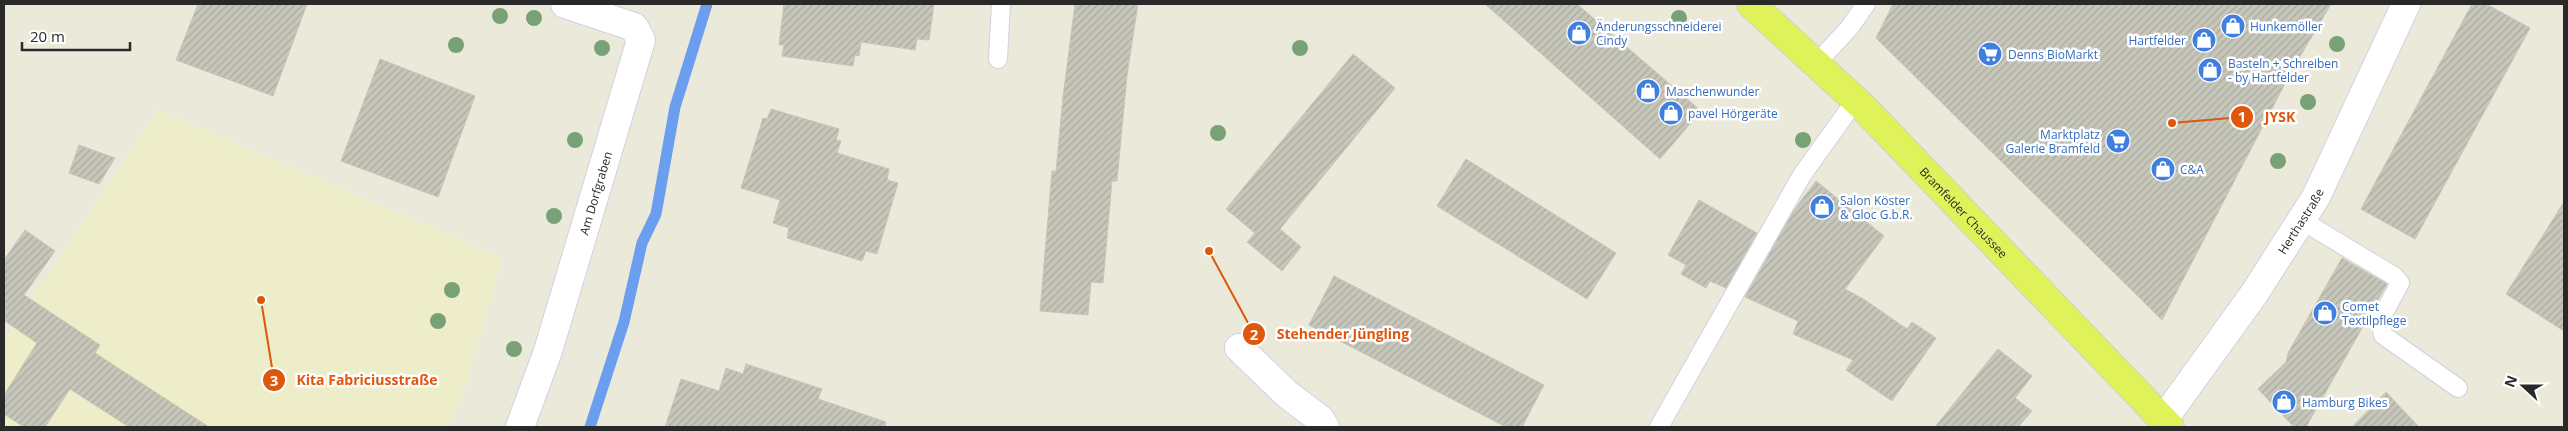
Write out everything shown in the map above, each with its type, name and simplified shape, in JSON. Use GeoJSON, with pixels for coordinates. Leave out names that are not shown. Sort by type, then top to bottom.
{"type":"FeatureCollection","features":[{"type":"Feature","properties":{"kind":"main road","name":"Bramfelder Chaussee"},"geometry":{"type":"LineString","coordinates":[[1751,4],[1856,101],[2167,423]]}},
{"type":"Feature","properties":{"kind":"street","name":"Am Dorfgraben"},"geometry":{"type":"LineString","coordinates":[[520,427],[548,351],[641,40],[634,27],[565,4]]}},
{"type":"Feature","properties":{"kind":"street","name":"Herthastraße"},"geometry":{"type":"LineString","coordinates":[[2167,423],[2254,294],[2316,197],[2406,4]]}},
{"type":"Feature","properties":{"kind":"street"},"geometry":{"type":"LineString","coordinates":[[1239,348],[1288,395],[1320,419],[1326,427]]}},
{"type":"Feature","properties":{"kind":"lane"},"geometry":{"type":"LineString","coordinates":[[998,59],[1001,4]]}},
{"type":"Feature","properties":{"kind":"lane"},"geometry":{"type":"LineString","coordinates":[[1816,64],[1850,27],[1866,4]]}},
{"type":"Feature","properties":{"kind":"lane"},"geometry":{"type":"LineString","coordinates":[[1659,427],[1802,175],[1856,101]]}},
{"type":"Feature","properties":{"kind":"lane"},"geometry":{"type":"LineString","coordinates":[[2301,220],[2394,276],[2400,283],[2380,320],[2383,335],[2458,388]]}},
{"type":"Feature","properties":{"kind":"shaded area"},"geometry":{"type":"Polygon","coordinates":[[[158,110],[502,258],[468,378],[448,427],[4,427],[4,342],[158,110]]]}},
{"type":"Feature","properties":{"kind":"building"},"geometry":{"type":"Polygon","coordinates":[[[198,4],[307,4],[273,96],[176,60],[198,4]]]}},
{"type":"Feature","properties":{"kind":"building"},"geometry":{"type":"Polygon","coordinates":[[[784,4],[934,4],[929,40],[917,39],[915,50],[861,42],[859,56],[855,55],[853,66],[782,56],[784,45],[779,45],[784,4]]]}},
{"type":"Feature","properties":{"kind":"building"},"geometry":{"type":"Polygon","coordinates":[[[1075,4],[1138,4],[1127,75],[1117,181],[1112,181],[1103,283],[1091,282],[1088,315],[1040,311],[1052,171],[1056,171],[1075,4]]]}},
{"type":"Feature","properties":{"kind":"building"},"geometry":{"type":"Polygon","coordinates":[[[1485,4],[1577,4],[1701,111],[1660,159],[1485,4]]]}},
{"type":"Feature","properties":{"kind":"building","name":"Marktplatz Galerie Bramfeld"},"geometry":{"type":"Polygon","coordinates":[[[1893,4],[2331,4],[2292,70],[2162,320],[1876,38],[1893,4]]]}},
{"type":"Feature","properties":{"kind":"building"},"geometry":{"type":"Polygon","coordinates":[[[2472,4],[2486,4],[2530,28],[2415,239],[2361,209],[2472,4]]]}},
{"type":"Feature","properties":{"kind":"building"},"geometry":{"type":"Polygon","coordinates":[[[1353,54],[1395,88],[1280,229],[1301,247],[1282,271],[1247,242],[1255,233],[1226,209],[1353,54]]]}},
{"type":"Feature","properties":{"kind":"building"},"geometry":{"type":"Polygon","coordinates":[[[380,59],[475,96],[438,197],[341,161],[380,59]]]}},
{"type":"Feature","properties":{"kind":"building"},"geometry":{"type":"Polygon","coordinates":[[[771,109],[839,129],[836,140],[841,141],[837,153],[889,169],[887,180],[898,183],[877,254],[866,251],[862,261],[787,238],[789,228],[773,223],[780,200],[741,188],[763,118],[767,119],[771,109]]]}},
{"type":"Feature","properties":{"kind":"building"},"geometry":{"type":"Polygon","coordinates":[[[79,145],[115,158],[99,184],[69,173],[79,145]]]}},
{"type":"Feature","properties":{"kind":"building"},"geometry":{"type":"Polygon","coordinates":[[[1466,159],[1616,253],[1587,299],[1437,206],[1466,159]]]}},
{"type":"Feature","properties":{"kind":"building"},"geometry":{"type":"Polygon","coordinates":[[[1816,181],[1884,236],[1845,289],[1865,300],[1907,329],[1912,322],[1936,338],[1892,401],[1846,370],[1853,360],[1793,334],[1798,321],[1745,297],[1794,210],[1816,181]]]}},
{"type":"Feature","properties":{"kind":"building"},"geometry":{"type":"Polygon","coordinates":[[[1699,200],[1757,233],[1726,288],[1710,281],[1706,288],[1681,274],[1686,265],[1668,255],[1699,200]]]}},
{"type":"Feature","properties":{"kind":"building"},"geometry":{"type":"Polygon","coordinates":[[[2564,202],[2564,331],[2506,294],[2564,202]]]}},
{"type":"Feature","properties":{"kind":"building"},"geometry":{"type":"Polygon","coordinates":[[[25,230],[55,251],[24,295],[100,345],[95,353],[209,427],[129,427],[70,389],[45,427],[24,427],[4,414],[4,395],[37,343],[5,321],[4,323],[4,260],[25,230]]]}},
{"type":"Feature","properties":{"kind":"building"},"geometry":{"type":"Polygon","coordinates":[[[2342,258],[2387,284],[2306,427],[2294,427],[2258,389],[2286,362],[2288,353],[2342,258]]]}},
{"type":"Feature","properties":{"kind":"building"},"geometry":{"type":"Polygon","coordinates":[[[1334,276],[1544,385],[1522,427],[1506,427],[1309,325],[1334,276]]]}},
{"type":"Feature","properties":{"kind":"building"},"geometry":{"type":"Polygon","coordinates":[[[1998,349],[2032,376],[2015,398],[2032,411],[2018,427],[1935,427],[1998,349]]]}},
{"type":"Feature","properties":{"kind":"building"},"geometry":{"type":"Polygon","coordinates":[[[746,364],[822,389],[818,399],[886,422],[885,427],[665,427],[681,379],[719,391],[726,368],[743,374],[746,364]]]}},
{"type":"Feature","properties":{"kind":"building"},"geometry":{"type":"Polygon","coordinates":[[[2386,392],[2419,427],[2352,427],[2386,392]]]}},
{"type":"Feature","properties":{"kind":"waterway"},"geometry":{"type":"LineString","coordinates":[[590,427],[624,322],[642,243],[656,214],[675,107],[707,4]]}},
{"type":"Feature","properties":{"kind":"place","name":"Hunkemöller"},"geometry":{"type":"Point","coordinates":[2233,26]}},
{"type":"Feature","properties":{"kind":"place","name":"Änderungsschneiderei Cindy"},"geometry":{"type":"Point","coordinates":[1579,33]}},
{"type":"Feature","properties":{"kind":"place","name":"Hartfelder"},"geometry":{"type":"Point","coordinates":[2204,40]}},
{"type":"Feature","properties":{"kind":"place","name":"Denns BioMarkt"},"geometry":{"type":"Point","coordinates":[1990,54]}},
{"type":"Feature","properties":{"kind":"place","name":"Basteln + Schreiben - by Hartfelder"},"geometry":{"type":"Point","coordinates":[2210,70]}},
{"type":"Feature","properties":{"kind":"place","name":"Maschenwunder"},"geometry":{"type":"Point","coordinates":[1648,91]}},
{"type":"Feature","properties":{"kind":"place","name":"pavel Hörgeräte"},"geometry":{"type":"Point","coordinates":[1671,113]}},
{"type":"Feature","properties":{"kind":"place","name":"JYSK"},"geometry":{"type":"Point","coordinates":[2172,123]}},
{"type":"Feature","properties":{"kind":"place","name":"Marktplatz Galerie Bramfeld"},"geometry":{"type":"Point","coordinates":[2118,141]}},
{"type":"Feature","properties":{"kind":"place","name":"C&A"},"geometry":{"type":"Point","coordinates":[2163,169]}},
{"type":"Feature","properties":{"kind":"place","name":"Salon Köster & Gloc G.b.R."},"geometry":{"type":"Point","coordinates":[1822,207]}},
{"type":"Feature","properties":{"kind":"place","name":"Stehender Jüngling"},"geometry":{"type":"Point","coordinates":[1209,251]}},
{"type":"Feature","properties":{"kind":"place","name":"Kita Fabriciusstraße"},"geometry":{"type":"Point","coordinates":[261,300]}},
{"type":"Feature","properties":{"kind":"place","name":"Comet Textilpflege"},"geometry":{"type":"Point","coordinates":[2325,313]}},
{"type":"Feature","properties":{"kind":"place","name":"Hamburg Bikes"},"geometry":{"type":"Point","coordinates":[2284,402]}}]}
